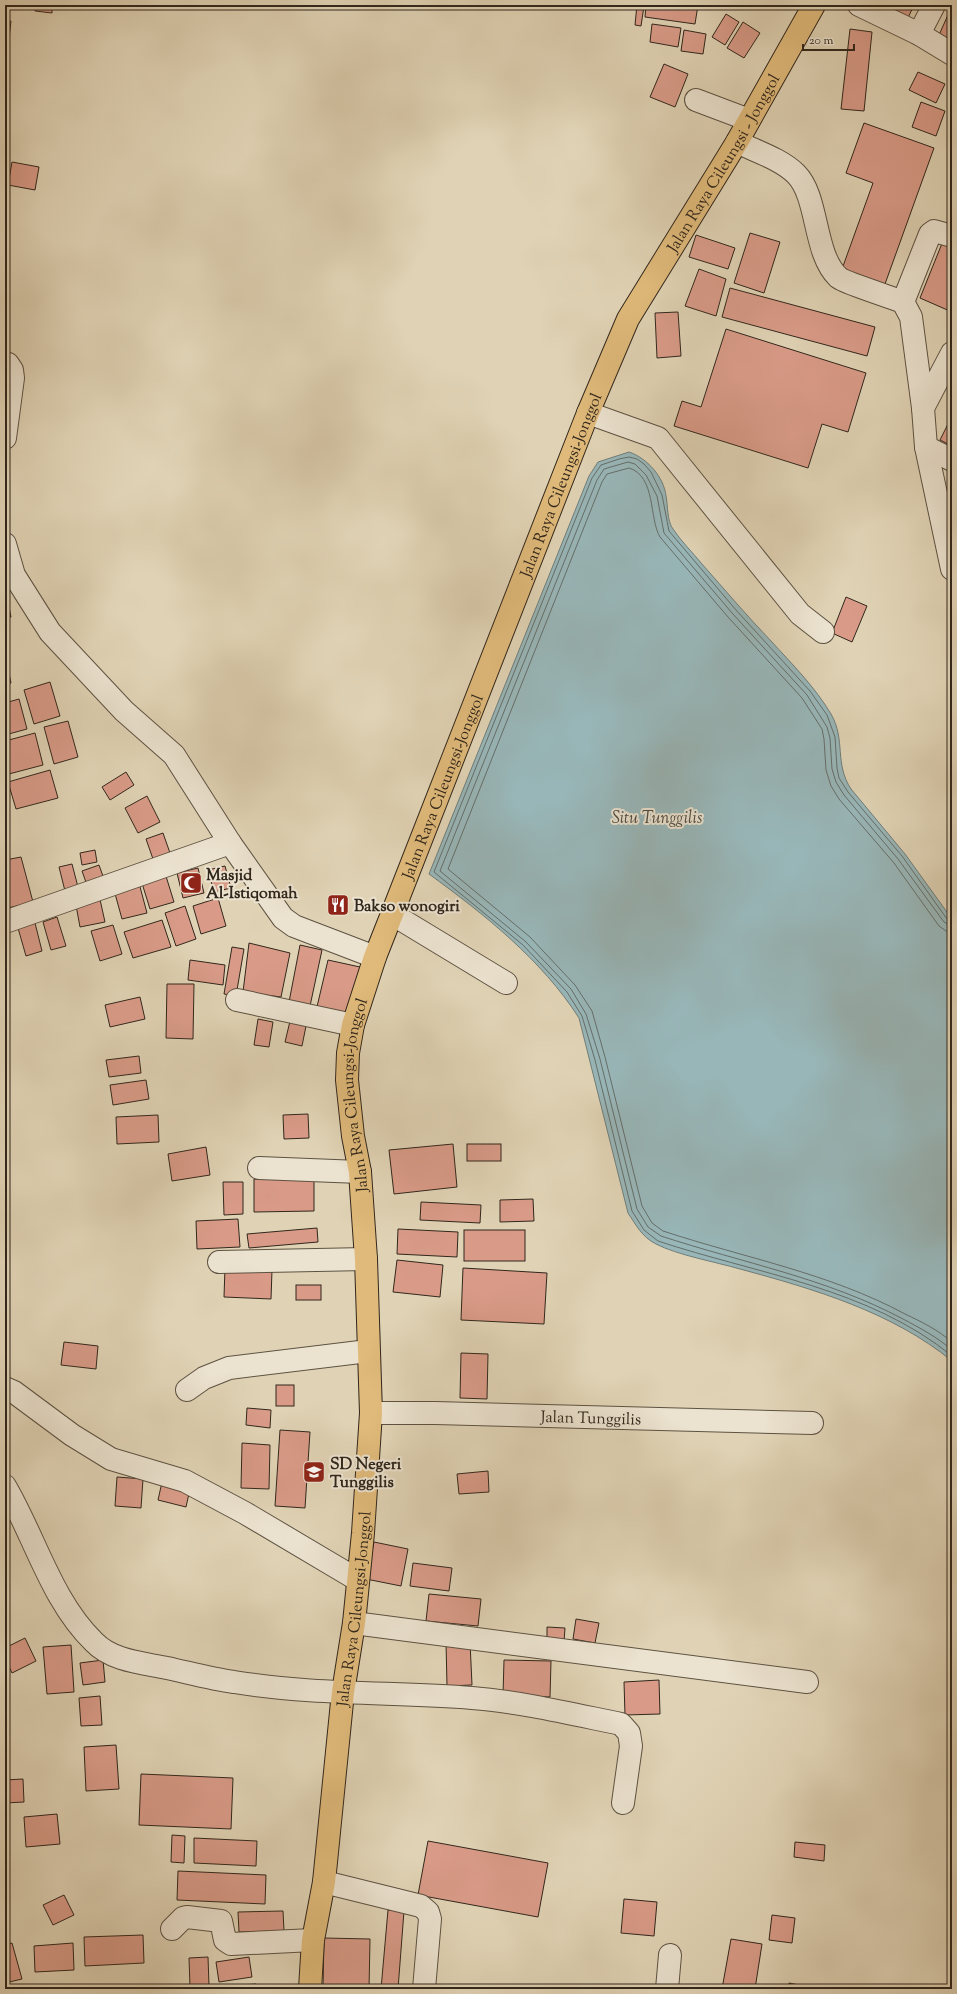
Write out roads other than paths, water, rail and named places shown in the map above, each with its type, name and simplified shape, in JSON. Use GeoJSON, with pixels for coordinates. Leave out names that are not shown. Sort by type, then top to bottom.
{"type":"FeatureCollection","features":[{"type":"Feature","properties":{"kind":"main road","name":"Jalan Raya Cileungsi - Jonggol"},"geometry":{"type":"LineString","coordinates":[[628,319],[737,142],[814,5]]}},
{"type":"Feature","properties":{"kind":"main road","name":"Jalan Raya Cileungsi-Jonggol"},"geometry":{"type":"LineString","coordinates":[[310,1989],[313,1940],[324,1882],[343,1692],[354,1623],[363,1533],[371,1413],[366,1259],[360,1172],[353,1136],[347,1080],[348,1053],[353,1024],[375,957],[588,413],[628,319]]}},
{"type":"Feature","properties":{"kind":"street"},"geometry":{"type":"LineString","coordinates":[[860,5],[919,34],[952,54]]}},
{"type":"Feature","properties":{"kind":"street"},"geometry":{"type":"LineString","coordinates":[[919,34],[934,5]]}},
{"type":"Feature","properties":{"kind":"street"},"geometry":{"type":"LineString","coordinates":[[696,100],[749,120]]}},
{"type":"Feature","properties":{"kind":"street"},"geometry":{"type":"LineString","coordinates":[[737,142],[762,154],[796,174],[808,196],[821,244],[831,267],[839,278],[903,302],[911,317],[923,408],[926,447],[952,569]]}},
{"type":"Feature","properties":{"kind":"street"},"geometry":{"type":"LineString","coordinates":[[903,302],[930,234],[934,231],[952,236]]}},
{"type":"Feature","properties":{"kind":"street"},"geometry":{"type":"LineString","coordinates":[[923,408],[952,353]]}},
{"type":"Feature","properties":{"kind":"street"},"geometry":{"type":"LineString","coordinates":[[5,364],[8,364],[12,370],[13,378],[5,438]]}},
{"type":"Feature","properties":{"kind":"street"},"geometry":{"type":"LineString","coordinates":[[588,413],[658,438],[800,614],[823,632]]}},
{"type":"Feature","properties":{"kind":"street"},"geometry":{"type":"LineString","coordinates":[[926,447],[952,460]]}},
{"type":"Feature","properties":{"kind":"street"},"geometry":{"type":"LineString","coordinates":[[5,544],[14,575],[50,632],[124,711],[174,755],[230,843],[283,918],[294,926],[375,957]]}},
{"type":"Feature","properties":{"kind":"street"},"geometry":{"type":"LineString","coordinates":[[5,922],[230,843]]}},
{"type":"Feature","properties":{"kind":"street"},"geometry":{"type":"LineString","coordinates":[[392,914],[506,984]]}},
{"type":"Feature","properties":{"kind":"street"},"geometry":{"type":"LineString","coordinates":[[237,1000],[353,1024]]}},
{"type":"Feature","properties":{"kind":"street"},"geometry":{"type":"LineString","coordinates":[[259,1168],[360,1172]]}},
{"type":"Feature","properties":{"kind":"street"},"geometry":{"type":"LineString","coordinates":[[219,1262],[366,1259]]}},
{"type":"Feature","properties":{"kind":"street"},"geometry":{"type":"LineString","coordinates":[[187,1390],[204,1378],[229,1368],[368,1351]]}},
{"type":"Feature","properties":{"kind":"street"},"geometry":{"type":"LineString","coordinates":[[5,1388],[14,1392],[72,1435],[111,1459],[185,1481],[245,1513],[358,1580]]}},
{"type":"Feature","properties":{"kind":"street","name":"Jalan Tunggilis"},"geometry":{"type":"LineString","coordinates":[[371,1413],[435,1413],[812,1423]]}},
{"type":"Feature","properties":{"kind":"street"},"geometry":{"type":"LineString","coordinates":[[5,1486],[16,1505],[56,1588],[74,1617],[94,1643],[114,1656],[235,1682],[343,1692],[473,1698],[545,1708],[621,1724],[629,1732],[631,1746],[623,1803]]}},
{"type":"Feature","properties":{"kind":"street"},"geometry":{"type":"LineString","coordinates":[[354,1623],[807,1682]]}},
{"type":"Feature","properties":{"kind":"street"},"geometry":{"type":"LineString","coordinates":[[324,1882],[421,1906],[428,1912],[430,1920],[424,1989]]}},
{"type":"Feature","properties":{"kind":"street"},"geometry":{"type":"LineString","coordinates":[[172,1929],[183,1918],[187,1917],[222,1921],[225,1940],[231,1944],[313,1940]]}},
{"type":"Feature","properties":{"kind":"street"},"geometry":{"type":"LineString","coordinates":[[667,1989],[670,1955]]}},
{"type":"Feature","properties":{"kind":"water","name":"Situ Tunggilis"},"geometry":{"type":"Polygon","coordinates":[[[629,452],[642,459],[654,469],[658,475],[665,489],[671,526],[680,538],[745,613],[803,676],[825,704],[831,714],[838,733],[843,770],[851,789],[905,854],[952,919],[952,1361],[929,1344],[904,1329],[851,1304],[796,1285],[675,1252],[656,1244],[647,1238],[628,1213],[579,1018],[548,977],[530,957],[491,922],[429,874],[589,476],[598,462],[629,452]]]}},
{"type":"Feature","properties":{"kind":"place","name":"Masjid Al-Istiqomah"},"geometry":{"type":"Point","coordinates":[191,883]}},
{"type":"Feature","properties":{"kind":"place","name":"Bakso wonogiri"},"geometry":{"type":"Point","coordinates":[338,905]}},
{"type":"Feature","properties":{"kind":"place","name":"SD Negeri Tunggilis"},"geometry":{"type":"Point","coordinates":[314,1472]}}]}
